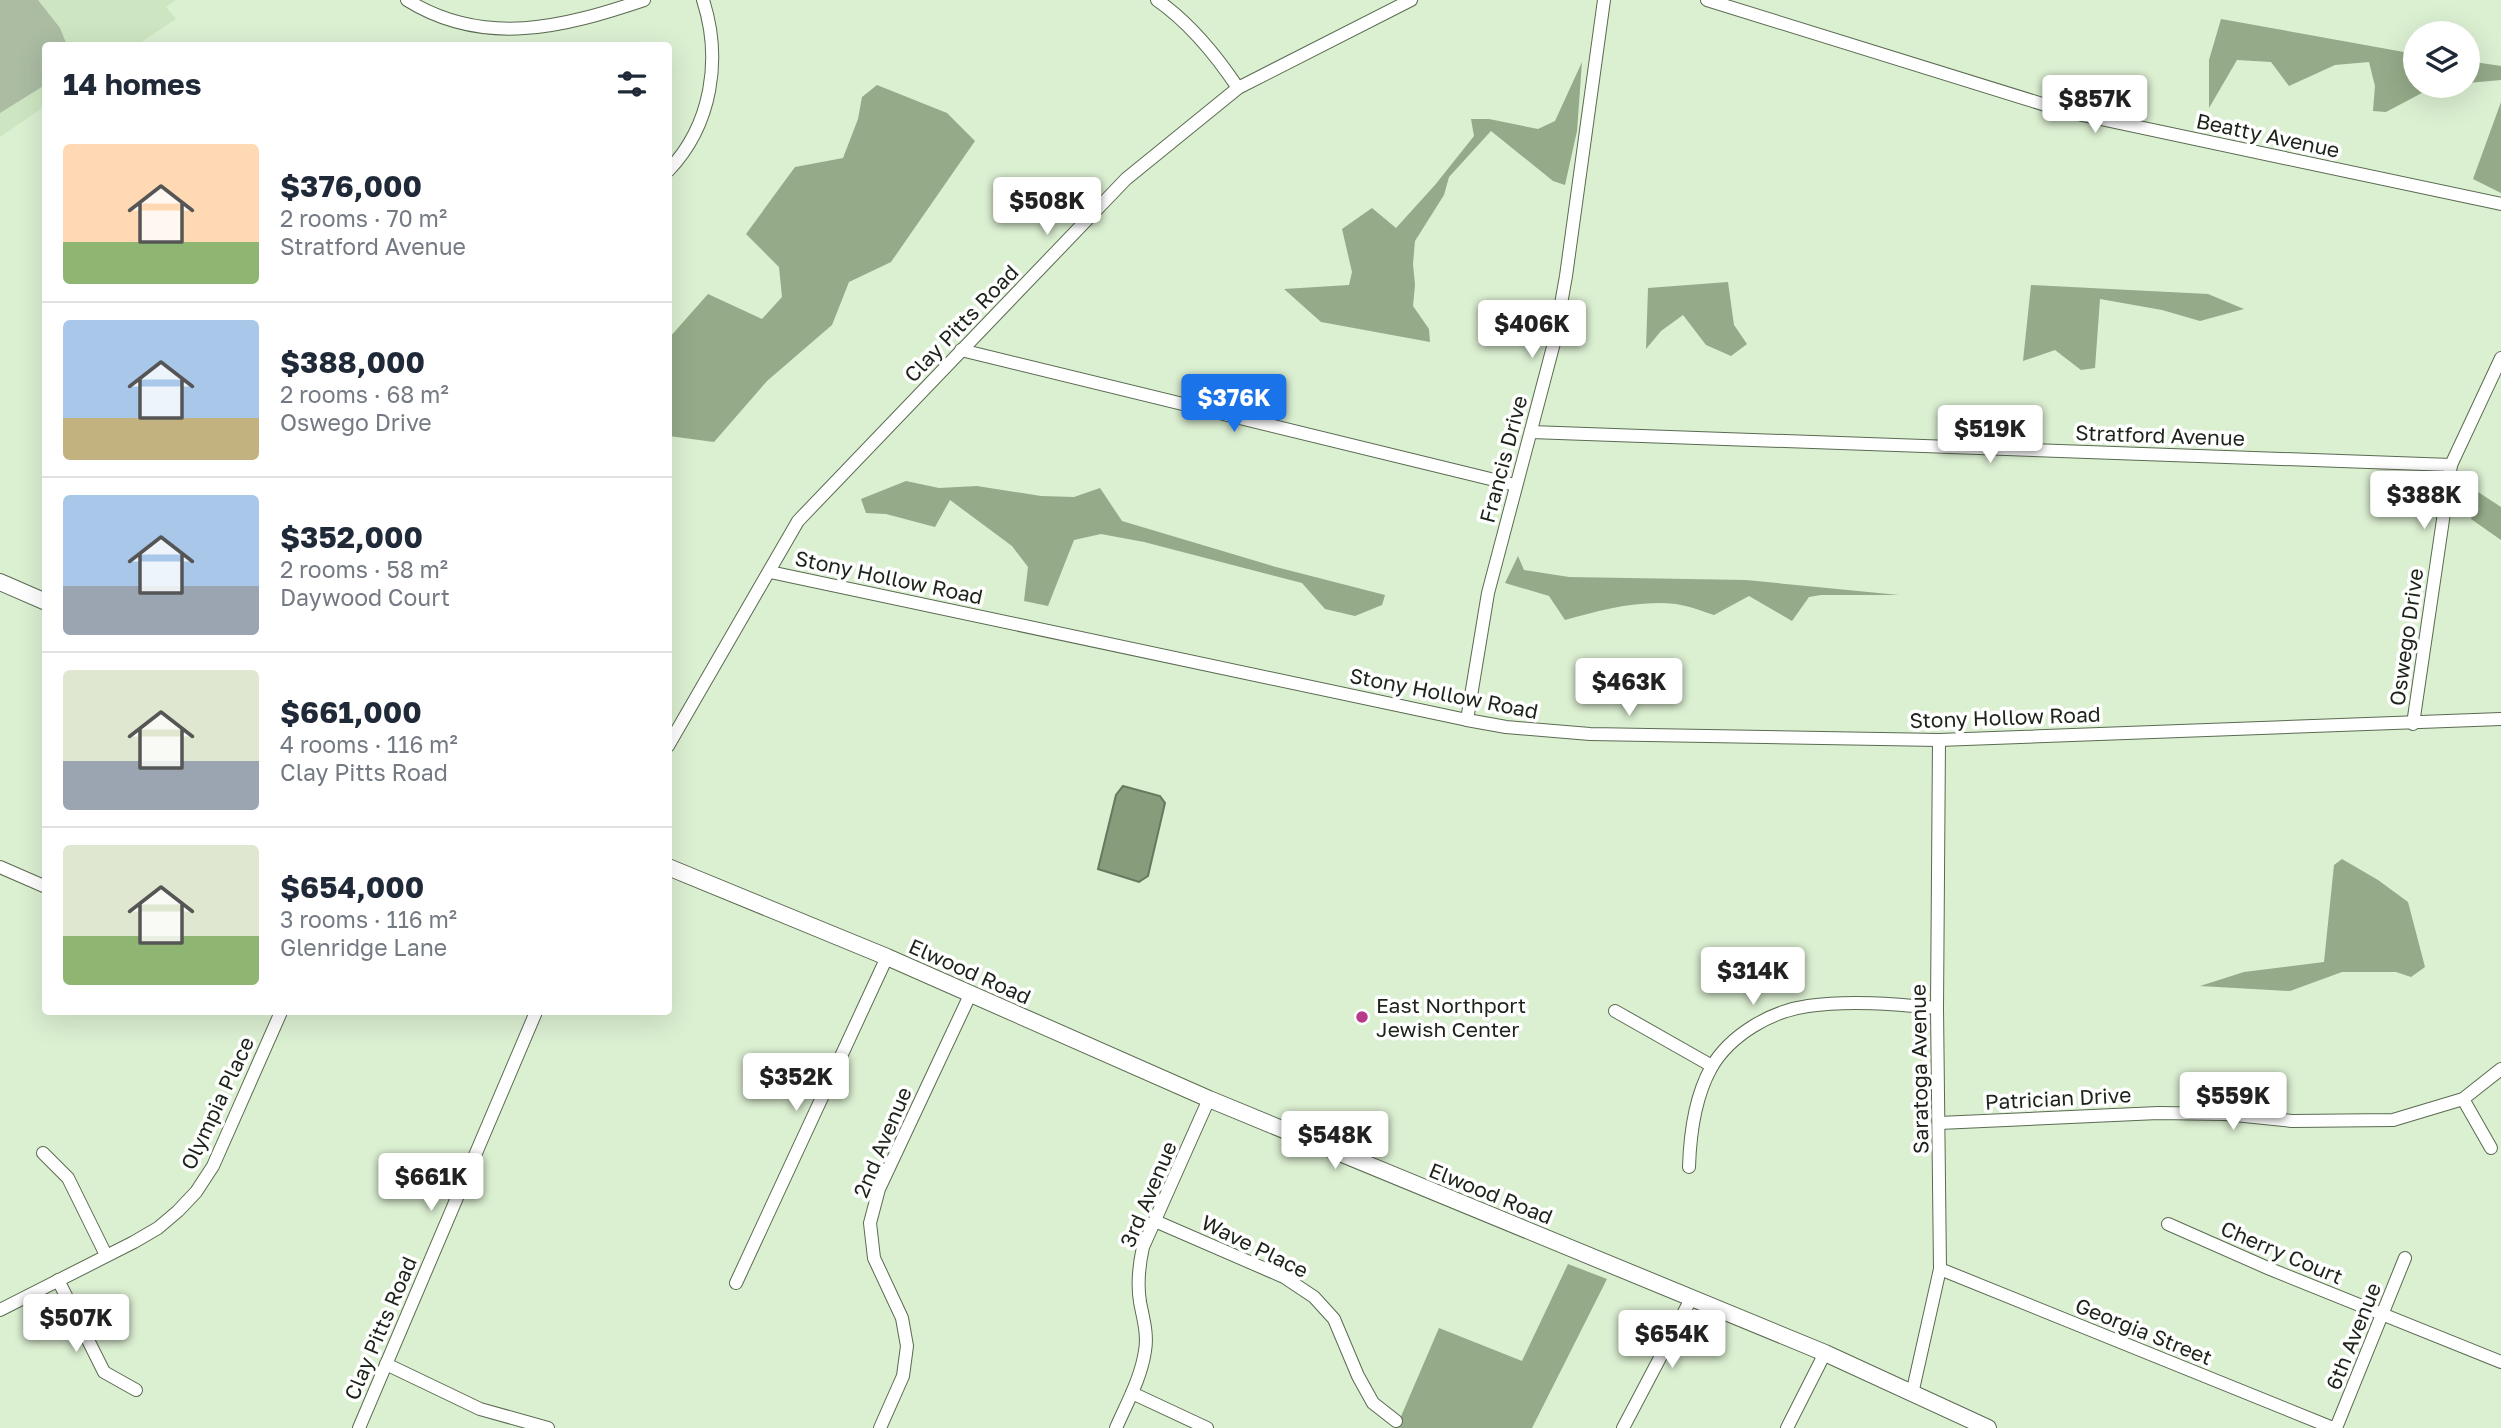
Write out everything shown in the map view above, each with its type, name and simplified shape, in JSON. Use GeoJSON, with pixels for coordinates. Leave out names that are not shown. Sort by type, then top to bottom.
{"type":"FeatureCollection","features":[{"type":"Feature","properties":{"kind":"main road"},"geometry":{"type":"LineString","coordinates":[[0,582],[42,600]]}},
{"type":"Feature","properties":{"kind":"main road","name":"Elwood Road"},"geometry":{"type":"LineString","coordinates":[[672,869],[887,957],[1209,1099],[1825,1353],[1988,1428]]}},
{"type":"Feature","properties":{"kind":"street"},"geometry":{"type":"LineString","coordinates":[[407,0],[439,16],[491,29],[553,26],[644,0]]}},
{"type":"Feature","properties":{"kind":"street"},"geometry":{"type":"LineString","coordinates":[[672,167],[693,137],[707,105],[713,75],[712,44],[703,0]]}},
{"type":"Feature","properties":{"kind":"street"},"geometry":{"type":"LineString","coordinates":[[1157,0],[1191,29],[1217,57],[1238,88]]}},
{"type":"Feature","properties":{"kind":"street","name":"Clay Pitts Road"},"geometry":{"type":"LineString","coordinates":[[672,739],[798,520],[1126,178],[1238,88],[1411,0]]}},
{"type":"Feature","properties":{"kind":"street","name":"Francis Drive"},"geometry":{"type":"LineString","coordinates":[[1467,720],[1488,593],[1554,343],[1566,276],[1604,0]]}},
{"type":"Feature","properties":{"kind":"street","name":"Beatty Avenue"},"geometry":{"type":"LineString","coordinates":[[1707,0],[2068,112],[2501,204]]}},
{"type":"Feature","properties":{"kind":"street"},"geometry":{"type":"LineString","coordinates":[[961,350],[1515,485]]}},
{"type":"Feature","properties":{"kind":"street","name":"Oswego Drive"},"geometry":{"type":"LineString","coordinates":[[2413,724],[2451,465],[2501,358]]}},
{"type":"Feature","properties":{"kind":"street","name":"Stratford Avenue"},"geometry":{"type":"LineString","coordinates":[[1531,432],[2451,465]]}},
{"type":"Feature","properties":{"kind":"street","name":"Stony Hollow Road"},"geometry":{"type":"LineString","coordinates":[[770,572],[1506,727],[1590,734],[1939,740],[2501,719]]}},
{"type":"Feature","properties":{"kind":"street","name":"Saratoga Avenue"},"geometry":{"type":"LineString","coordinates":[[1912,1394],[1940,1269],[1937,1008],[1939,740]]}},
{"type":"Feature","properties":{"kind":"street"},"geometry":{"type":"LineString","coordinates":[[0,867],[42,885]]}},
{"type":"Feature","properties":{"kind":"street"},"geometry":{"type":"LineString","coordinates":[[736,1283],[887,957]]}},
{"type":"Feature","properties":{"kind":"street","name":"2nd Avenue"},"geometry":{"type":"LineString","coordinates":[[880,1428],[903,1376],[907,1346],[902,1318],[874,1258],[870,1223],[879,1189],[970,995]]}},
{"type":"Feature","properties":{"kind":"street"},"geometry":{"type":"LineString","coordinates":[[1689,1167],[1690,1132],[1712,1066],[1735,1041],[1756,1024],[1806,1006],[1889,1004],[1937,1008]]}},
{"type":"Feature","properties":{"kind":"street"},"geometry":{"type":"LineString","coordinates":[[1615,1011],[1712,1066]]}},
{"type":"Feature","properties":{"kind":"street","name":"Olympia Place"},"geometry":{"type":"LineString","coordinates":[[0,1310],[158,1228],[178,1211],[196,1192],[213,1166],[280,1015]]}},
{"type":"Feature","properties":{"kind":"street","name":"Clay Pitts Road"},"geometry":{"type":"LineString","coordinates":[[359,1428],[535,1015]]}},
{"type":"Feature","properties":{"kind":"street","name":"Patrician Drive"},"geometry":{"type":"LineString","coordinates":[[1940,1123],[2158,1113],[2225,1114],[2292,1121],[2393,1120],[2463,1099],[2501,1069]]}},
{"type":"Feature","properties":{"kind":"street","name":"3rd Avenue"},"geometry":{"type":"LineString","coordinates":[[1116,1428],[1141,1370],[1146,1349],[1146,1325],[1140,1300],[1138,1272],[1143,1247],[1209,1099]]}},
{"type":"Feature","properties":{"kind":"street"},"geometry":{"type":"LineString","coordinates":[[2463,1099],[2491,1148]]}},
{"type":"Feature","properties":{"kind":"street"},"geometry":{"type":"LineString","coordinates":[[43,1153],[68,1178],[106,1255]]}},
{"type":"Feature","properties":{"kind":"street","name":"Wave Place"},"geometry":{"type":"LineString","coordinates":[[1155,1221],[1284,1277],[1314,1297],[1334,1319],[1358,1376],[1373,1403],[1396,1421]]}},
{"type":"Feature","properties":{"kind":"street","name":"Cherry Court"},"geometry":{"type":"LineString","coordinates":[[2168,1224],[2270,1269],[2501,1362]]}},
{"type":"Feature","properties":{"kind":"street","name":"6th Avenue"},"geometry":{"type":"LineString","coordinates":[[2335,1428],[2405,1258]]}},
{"type":"Feature","properties":{"kind":"street","name":"Georgia Street"},"geometry":{"type":"LineString","coordinates":[[1940,1269],[2335,1428]]}},
{"type":"Feature","properties":{"kind":"street"},"geometry":{"type":"LineString","coordinates":[[58,1280],[104,1372],[136,1390]]}},
{"type":"Feature","properties":{"kind":"street"},"geometry":{"type":"LineString","coordinates":[[1623,1428],[1692,1297]]}},
{"type":"Feature","properties":{"kind":"street"},"geometry":{"type":"LineString","coordinates":[[1787,1428],[1825,1353]]}},
{"type":"Feature","properties":{"kind":"street"},"geometry":{"type":"LineString","coordinates":[[386,1364],[480,1409],[548,1428]]}},
{"type":"Feature","properties":{"kind":"street"},"geometry":{"type":"LineString","coordinates":[[1132,1393],[1207,1428]]}},
{"type":"Feature","properties":{"kind":"shaded area"},"geometry":{"type":"Polygon","coordinates":[[[0,0],[175,0],[166,7],[176,19],[142,42],[42,42],[42,108],[0,137],[0,0]]]}},
{"type":"Feature","properties":{"kind":"shaded area"},"geometry":{"type":"Polygon","coordinates":[[[0,0],[38,0],[60,28],[66,42],[42,42],[42,87],[0,113],[0,0]]]}},
{"type":"Feature","properties":{"kind":"shaded area"},"geometry":{"type":"Polygon","coordinates":[[[2221,19],[2403,52],[2403,98],[2412,98],[2386,112],[2373,111],[2375,86],[2369,62],[2335,65],[2289,86],[2271,62],[2237,60],[2209,108],[2209,60],[2221,19]]]}},
{"type":"Feature","properties":{"kind":"shaded area"},"geometry":{"type":"Polygon","coordinates":[[[1582,62],[1577,131],[1565,185],[1553,181],[1491,131],[1449,177],[1444,195],[1415,241],[1413,306],[1429,329],[1430,342],[1321,322],[1284,289],[1349,285],[1352,272],[1342,229],[1372,208],[1396,228],[1474,136],[1471,119],[1489,119],[1538,129],[1555,121],[1582,62]]]}},
{"type":"Feature","properties":{"kind":"shaded area"},"geometry":{"type":"Polygon","coordinates":[[[2480,63],[2501,66],[2501,80],[2480,82],[2480,63]]]}},
{"type":"Feature","properties":{"kind":"shaded area"},"geometry":{"type":"Polygon","coordinates":[[[877,85],[947,113],[975,141],[891,262],[849,282],[832,325],[767,381],[714,442],[672,436],[672,335],[708,294],[762,319],[782,297],[779,267],[746,234],[795,167],[843,158],[858,119],[862,97],[877,85]]]}},
{"type":"Feature","properties":{"kind":"shaded area"},"geometry":{"type":"Polygon","coordinates":[[[2501,102],[2501,193],[2473,179],[2501,102]]]}},
{"type":"Feature","properties":{"kind":"shaded area"},"geometry":{"type":"Polygon","coordinates":[[[1728,282],[1734,325],[1747,344],[1731,356],[1706,345],[1683,315],[1661,331],[1646,349],[1648,288],[1728,282]]]}},
{"type":"Feature","properties":{"kind":"shaded area"},"geometry":{"type":"Polygon","coordinates":[[[2031,285],[2208,294],[2244,309],[2200,321],[2162,310],[2100,299],[2095,368],[2081,370],[2055,350],[2023,361],[2031,285]]]}},
{"type":"Feature","properties":{"kind":"shaded area"},"geometry":{"type":"Polygon","coordinates":[[[906,481],[939,488],[977,486],[1041,496],[1074,497],[1100,488],[1122,521],[1276,567],[1385,595],[1382,605],[1355,616],[1325,609],[1302,583],[1144,542],[1101,534],[1074,540],[1048,606],[1024,601],[1028,567],[1012,546],[950,500],[935,527],[886,514],[866,513],[861,499],[906,481]]]}},
{"type":"Feature","properties":{"kind":"shaded area"},"geometry":{"type":"Polygon","coordinates":[[[2478,492],[2501,507],[2501,540],[2471,519],[2478,492]]]}},
{"type":"Feature","properties":{"kind":"shaded area"},"geometry":{"type":"Polygon","coordinates":[[[1518,556],[1524,570],[1569,577],[1746,580],[1899,595],[1809,597],[1792,621],[1749,596],[1714,615],[1676,604],[1648,603],[1606,609],[1565,620],[1549,596],[1505,583],[1518,556]]]}},
{"type":"Feature","properties":{"kind":"shaded area"},"geometry":{"type":"Polygon","coordinates":[[[1123,786],[1160,796],[1165,803],[1148,876],[1139,882],[1098,869],[1116,795],[1123,786]]]}},
{"type":"Feature","properties":{"kind":"shaded area"},"geometry":{"type":"Polygon","coordinates":[[[2342,859],[2408,902],[2425,967],[2411,977],[2396,972],[2342,972],[2290,991],[2200,986],[2244,972],[2324,962],[2334,865],[2342,859]]]}},
{"type":"Feature","properties":{"kind":"shaded area"},"geometry":{"type":"Polygon","coordinates":[[[1568,1264],[1607,1279],[1532,1428],[1396,1428],[1439,1328],[1522,1361],[1568,1264]]]}},
{"type":"Feature","properties":{"kind":"place","name":"East Northport Jewish Center"},"geometry":{"type":"Point","coordinates":[1362,1017]}}]}
